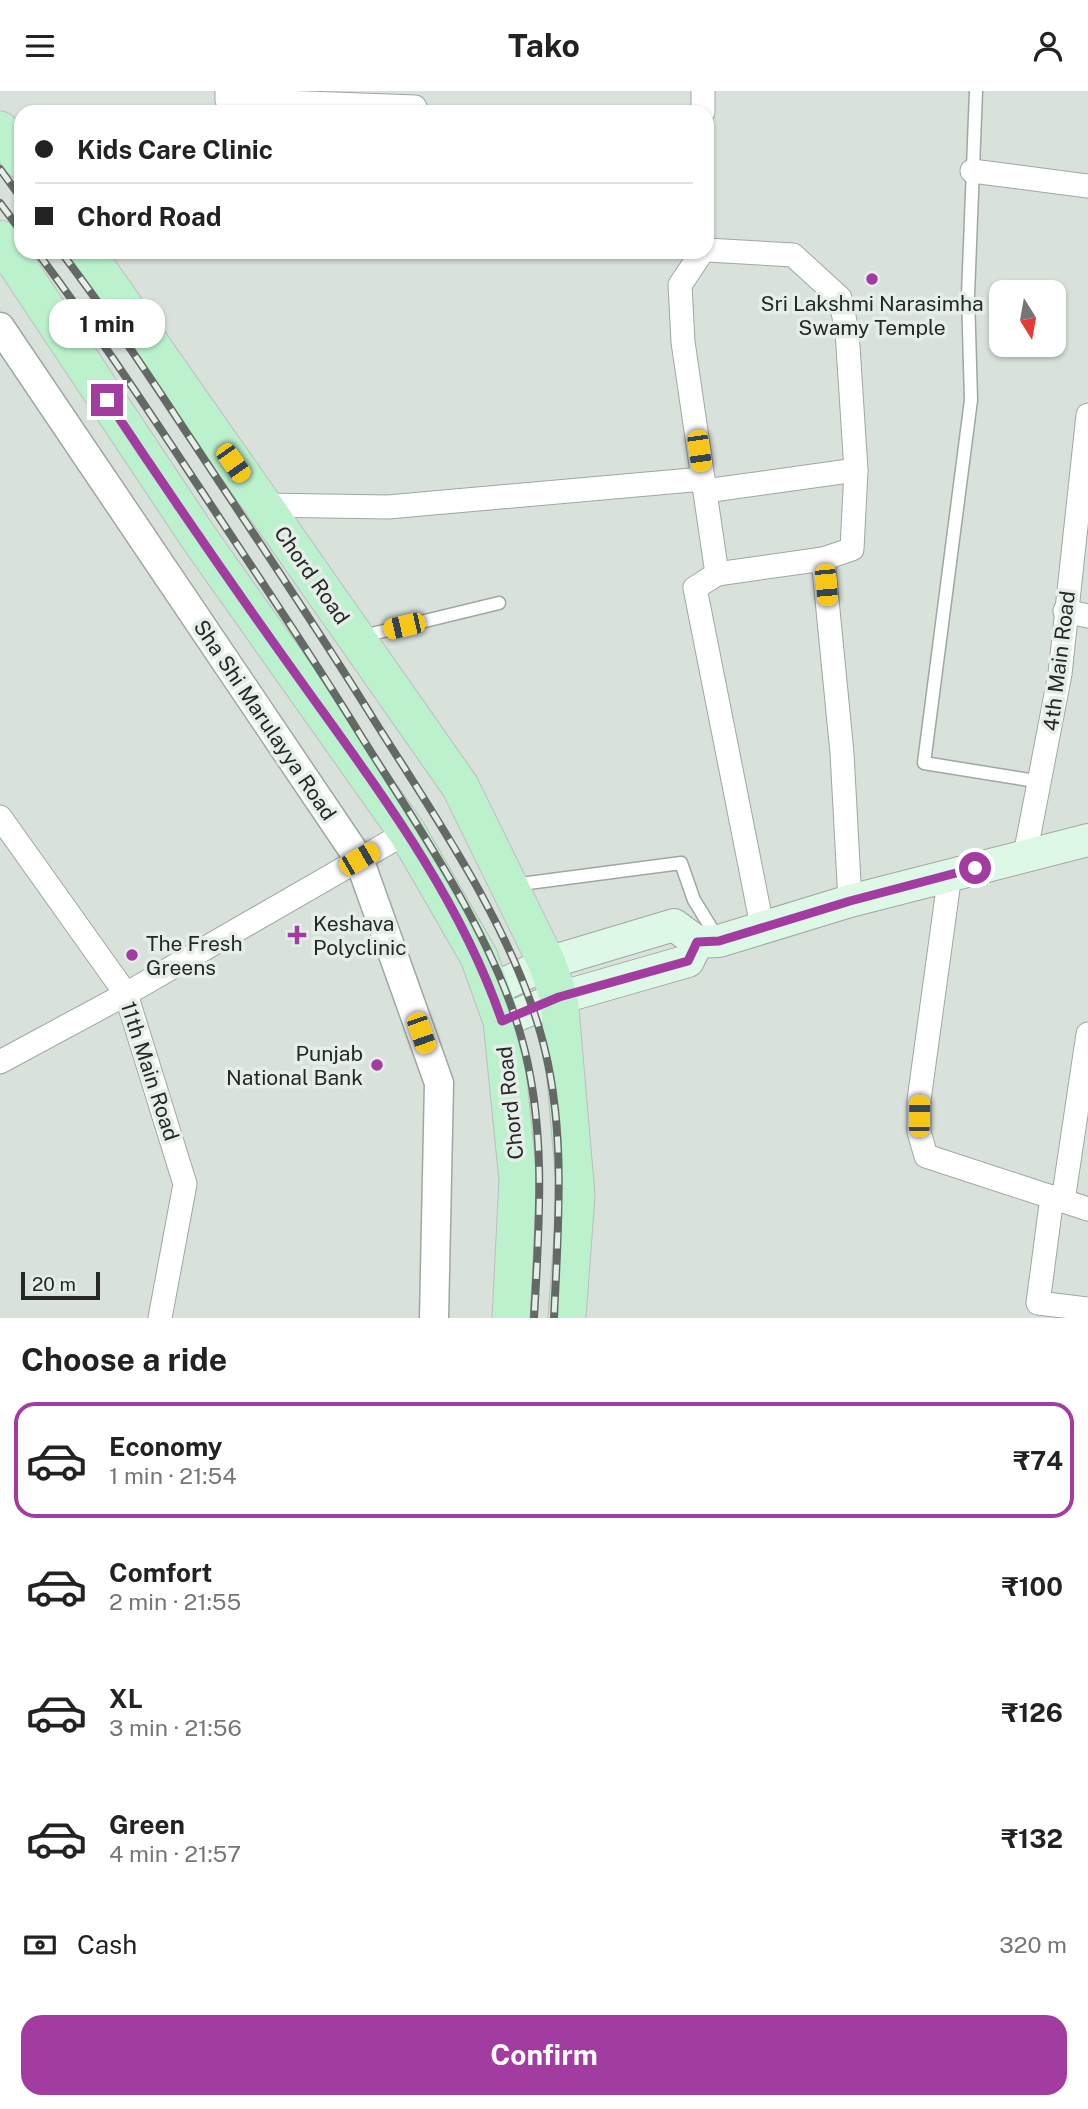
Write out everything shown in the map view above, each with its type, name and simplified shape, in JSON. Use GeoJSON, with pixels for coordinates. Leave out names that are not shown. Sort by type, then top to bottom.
{"type":"FeatureCollection","features":[{"type":"Feature","properties":{"kind":"main road"},"geometry":{"type":"LineString","coordinates":[[0,130],[14,150]]}},
{"type":"Feature","properties":{"kind":"main road","name":"Chord Road"},"geometry":{"type":"LineString","coordinates":[[0,239],[199,538],[407,832],[479,957],[497,1006],[518,1180],[511,1318]]}},
{"type":"Feature","properties":{"kind":"main road","name":"Chord Road"},"geometry":{"type":"LineString","coordinates":[[91,259],[460,786],[547,963],[559,997],[576,1195],[567,1318]]}},
{"type":"Feature","properties":{"kind":"main road"},"geometry":{"type":"LineString","coordinates":[[497,1006],[559,997],[688,961],[708,941],[950,874],[1088,840]]}},
{"type":"Feature","properties":{"kind":"main road"},"geometry":{"type":"LineString","coordinates":[[497,1006],[547,963],[674,925],[708,941]]}},
{"type":"Feature","properties":{"kind":"street"},"geometry":{"type":"LineString","coordinates":[[227,91],[227,100],[361,105]]}},
{"type":"Feature","properties":{"kind":"street"},"geometry":{"type":"LineString","coordinates":[[972,171],[1088,186]]}},
{"type":"Feature","properties":{"kind":"street"},"geometry":{"type":"LineString","coordinates":[[714,250],[793,255],[840,298],[847,331],[856,470],[852,549],[823,559],[717,574],[695,588],[762,926]]}},
{"type":"Feature","properties":{"kind":"street"},"geometry":{"type":"LineString","coordinates":[[697,259],[680,285],[683,342],[717,574]]}},
{"type":"Feature","properties":{"kind":"street","name":"Sha Shi Marulayya Road"},"geometry":{"type":"LineString","coordinates":[[0,327],[359,859],[439,1083],[434,1318]]}},
{"type":"Feature","properties":{"kind":"street","name":"4th Main Road"},"geometry":{"type":"LineString","coordinates":[[1025,855],[1042,782],[1060,674],[1065,611],[1086,458],[1088,415]]}},
{"type":"Feature","properties":{"kind":"street"},"geometry":{"type":"LineString","coordinates":[[263,505],[388,507],[704,485],[856,470]]}},
{"type":"Feature","properties":{"kind":"street"},"geometry":{"type":"LineString","coordinates":[[823,559],[842,753],[850,901]]}},
{"type":"Feature","properties":{"kind":"street"},"geometry":{"type":"LineString","coordinates":[[1065,611],[1088,616]]}},
{"type":"Feature","properties":{"kind":"street","name":"11th Main Road"},"geometry":{"type":"LineString","coordinates":[[0,817],[126,994],[185,1184],[160,1318]]}},
{"type":"Feature","properties":{"kind":"street"},"geometry":{"type":"LineString","coordinates":[[0,1062],[126,994],[407,832]]}},
{"type":"Feature","properties":{"kind":"street"},"geometry":{"type":"LineString","coordinates":[[950,874],[919,1100],[919,1132],[926,1156],[1088,1209]]}},
{"type":"Feature","properties":{"kind":"street"},"geometry":{"type":"LineString","coordinates":[[1088,1034],[1038,1303],[1088,1309]]}},
{"type":"Feature","properties":{"kind":"lane"},"geometry":{"type":"LineString","coordinates":[[976,91],[968,295],[971,400],[924,763],[1042,782]]}},
{"type":"Feature","properties":{"kind":"lane"},"geometry":{"type":"LineString","coordinates":[[356,638],[499,603]]}},
{"type":"Feature","properties":{"kind":"lane"},"geometry":{"type":"LineString","coordinates":[[509,886],[681,863],[708,941]]}},
{"type":"Feature","properties":{"kind":"railway"},"geometry":{"type":"LineString","coordinates":[[0,169],[14,188]]}},
{"type":"Feature","properties":{"kind":"railway"},"geometry":{"type":"LineString","coordinates":[[0,203],[14,222]]}},
{"type":"Feature","properties":{"kind":"railway"},"geometry":{"type":"LineString","coordinates":[[42,259],[281,610],[430,845],[493,961],[522,1040],[535,1108],[539,1178],[534,1318]]}},
{"type":"Feature","properties":{"kind":"railway"},"geometry":{"type":"LineString","coordinates":[[66,259],[138,360],[334,657],[469,872],[510,953],[541,1035],[555,1105],[559,1176],[554,1318]]}},
{"type":"Feature","properties":{"kind":"place","name":"Sri Lakshmi Narasimha Swamy Temple"},"geometry":{"type":"Point","coordinates":[872,279]}},
{"type":"Feature","properties":{"kind":"place","name":"Keshava Polyclinic"},"geometry":{"type":"Point","coordinates":[297,935]}},
{"type":"Feature","properties":{"kind":"place","name":"The Fresh Greens"},"geometry":{"type":"Point","coordinates":[132,955]}},
{"type":"Feature","properties":{"kind":"place","name":"Punjab National Bank"},"geometry":{"type":"Point","coordinates":[377,1065]}},
{"type":"Feature","properties":{"kind":"route"},"geometry":{"type":"LineString","coordinates":[[107,400],[199,538],[407,832],[479,957],[502,1021],[559,997],[688,961],[697,942],[719,941],[762,926],[975,868]]}}]}
